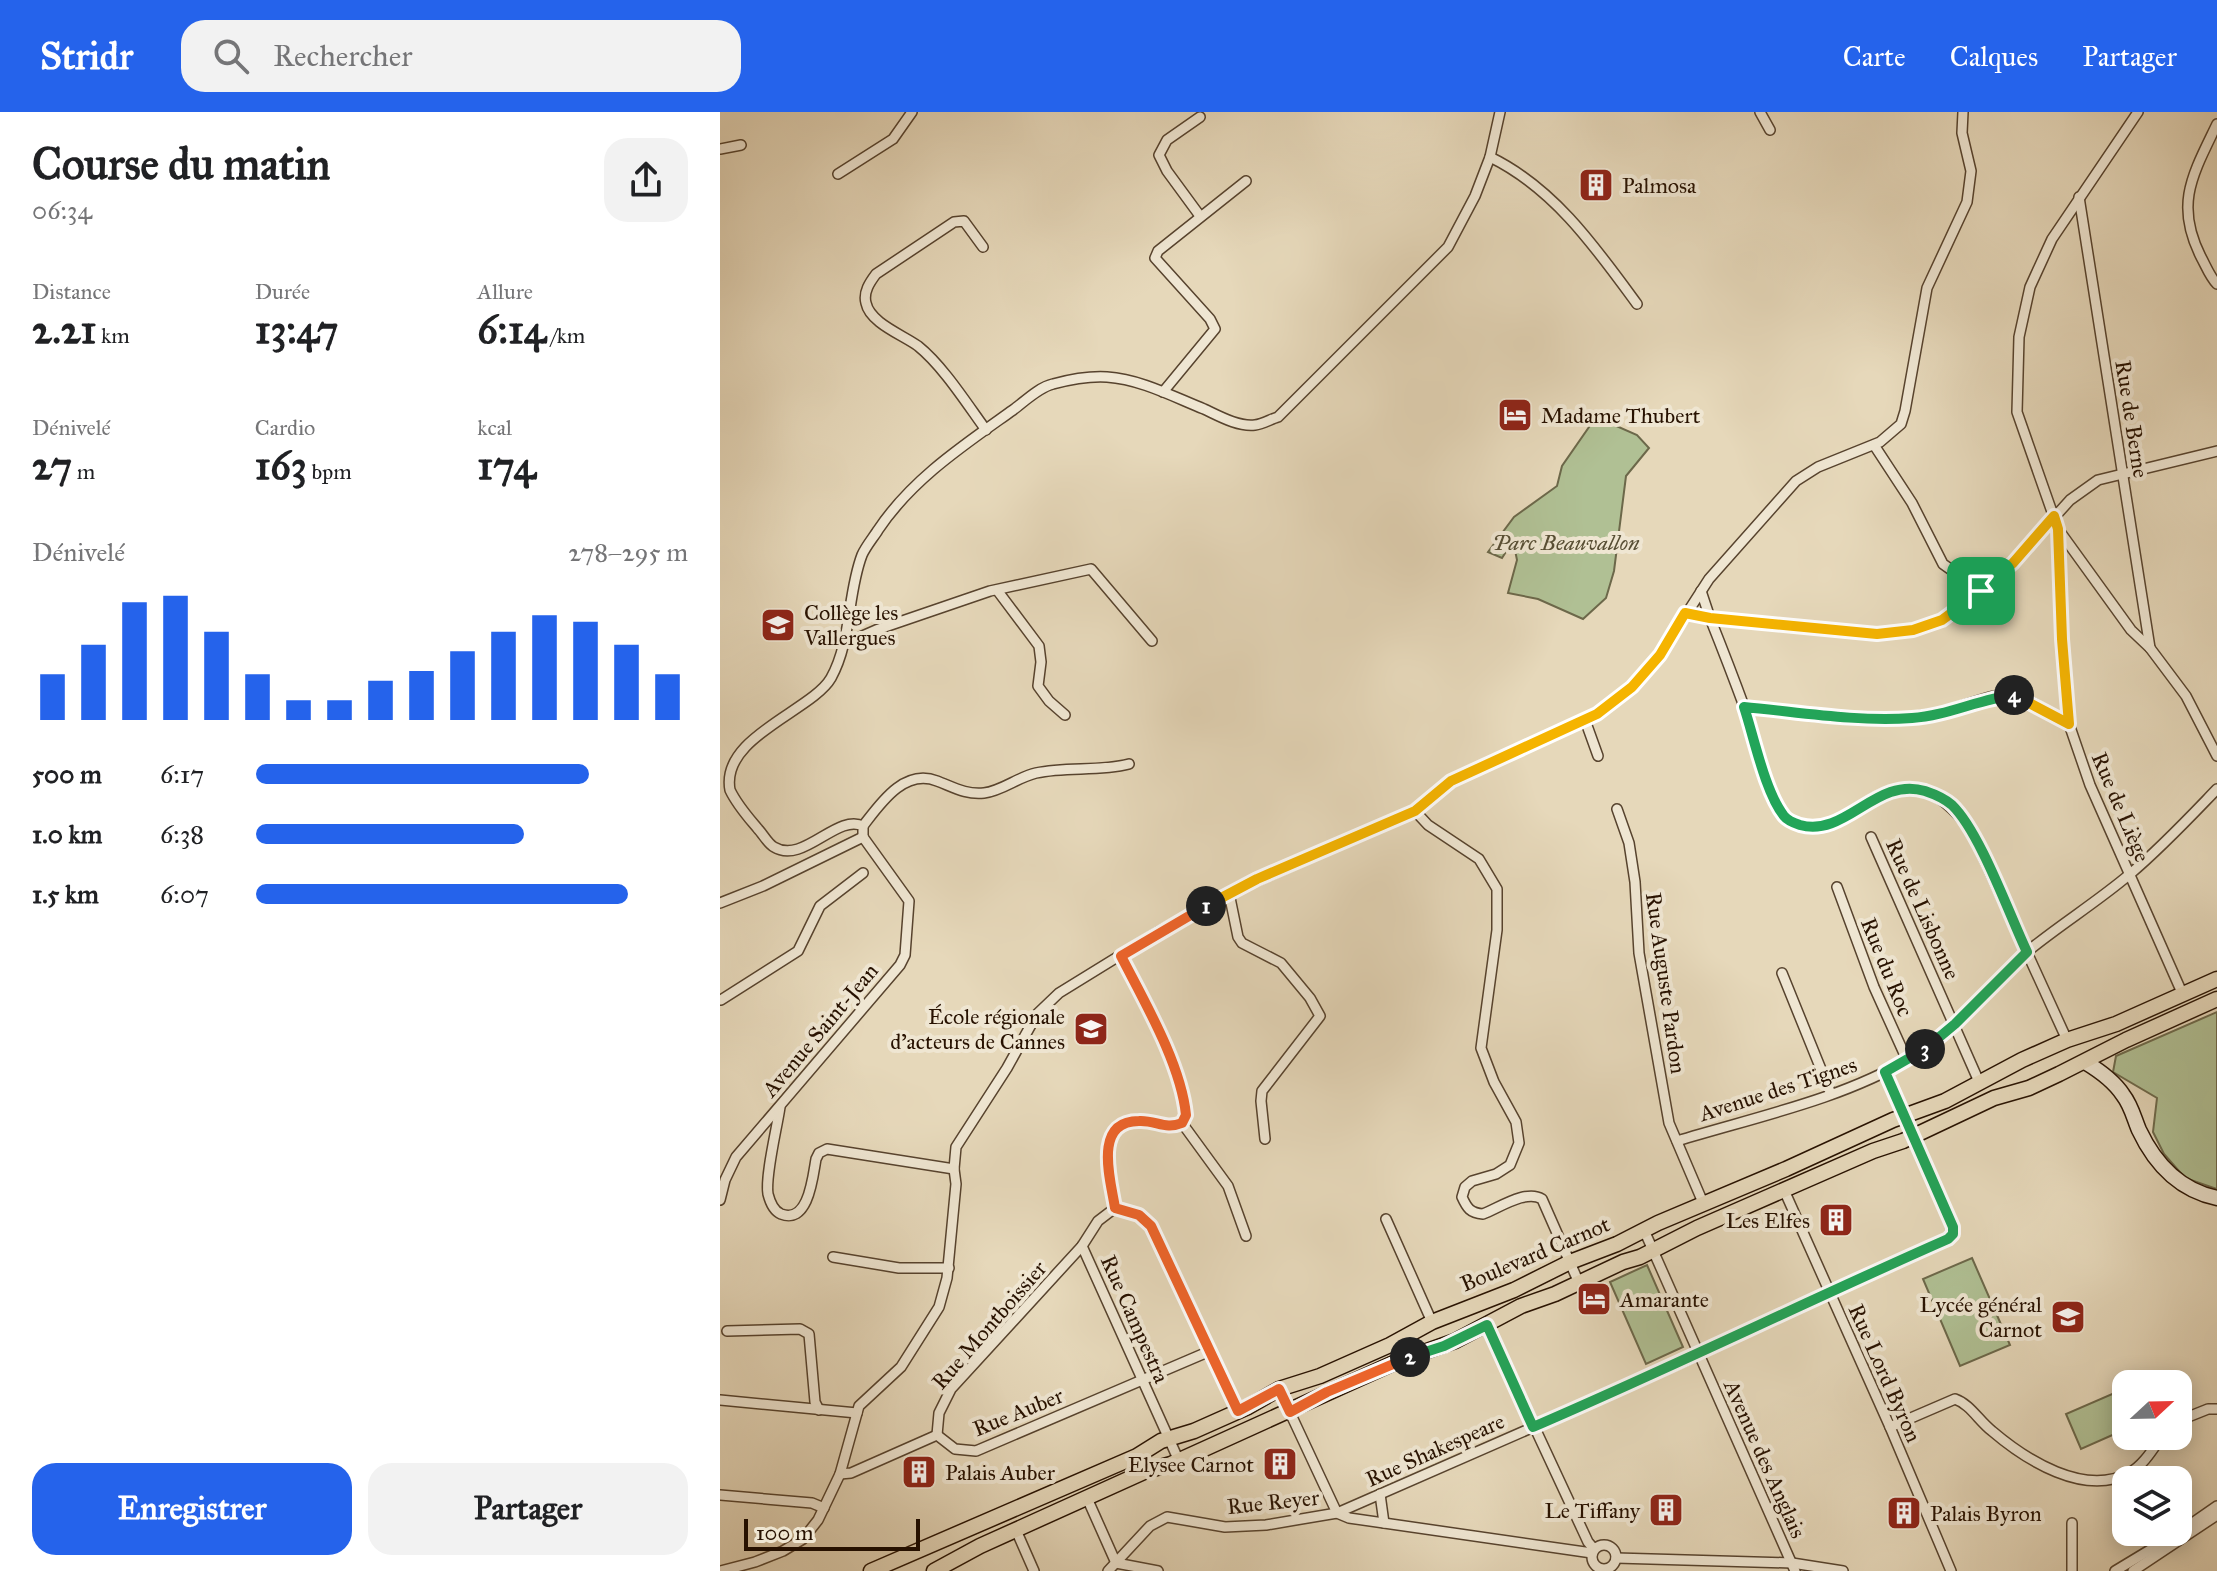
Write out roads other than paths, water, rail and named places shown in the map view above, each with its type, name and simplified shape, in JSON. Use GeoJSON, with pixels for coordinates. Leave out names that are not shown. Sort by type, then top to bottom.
{"type":"FeatureCollection","features":[{"type":"Feature","properties":{"kind":"main road","name":"Boulevard Carnot"},"geometry":{"type":"LineString","coordinates":[[871,1571],[1137,1456],[1169,1438],[1194,1431],[1279,1389],[1348,1364],[1432,1322],[1514,1290],[1570,1262],[1617,1244],[1905,1115],[1945,1101],[2067,1040],[2116,1024],[2217,979]]}},
{"type":"Feature","properties":{"kind":"main road","name":"Boulevard Carnot"},"geometry":{"type":"LineString","coordinates":[[942,1570],[968,1552],[1146,1471],[1179,1461],[1396,1362],[1444,1346],[1521,1306],[1914,1136],[1994,1098],[2029,1088],[2217,999]]}},
{"type":"Feature","properties":{"kind":"main road"},"geometry":{"type":"LineString","coordinates":[[2085,1062],[2104,1074],[2125,1097],[2150,1149],[2167,1172],[2193,1191],[2217,1198]]}},
{"type":"Feature","properties":{"kind":"street"},"geometry":{"type":"LineString","coordinates":[[838,174],[893,139],[912,112]]}},
{"type":"Feature","properties":{"kind":"street"},"geometry":{"type":"LineString","coordinates":[[863,826],[848,824],[801,848],[788,851],[774,847],[740,807],[728,787],[727,766],[740,746],[759,728],[820,690],[831,679],[844,644],[855,578],[863,552],[893,507],[925,477],[1049,384],[1106,377],[1163,392],[1233,421],[1254,425],[1278,417],[1448,247],[1475,196],[1490,157],[1500,112]]}},
{"type":"Feature","properties":{"kind":"street"},"geometry":{"type":"LineString","coordinates":[[1760,112],[1770,130]]}},
{"type":"Feature","properties":{"kind":"street"},"geometry":{"type":"LineString","coordinates":[[721,1571],[755,1562],[803,1539],[824,1508],[840,1474],[859,1406],[901,1367],[939,1307],[949,1268],[956,1147],[1007,1068],[1037,1014],[1059,993],[1229,893],[1415,811],[1451,781],[1585,720],[1632,687],[1660,655],[1701,591],[1796,481],[1818,467],[1874,445],[1901,424],[1927,288],[1967,202],[1971,171],[1962,133],[1963,112]]}},
{"type":"Feature","properties":{"kind":"street"},"geometry":{"type":"LineString","coordinates":[[2138,112],[2052,239],[2030,287],[2019,337],[2017,412],[2058,529],[2131,630],[2150,648],[2186,696],[2217,756]]}},
{"type":"Feature","properties":{"kind":"street"},"geometry":{"type":"LineString","coordinates":[[1200,117],[1167,140],[1159,155],[1200,216]]}},
{"type":"Feature","properties":{"kind":"street"},"geometry":{"type":"LineString","coordinates":[[2217,124],[2197,165],[2185,204],[2193,240],[2217,284]]}},
{"type":"Feature","properties":{"kind":"street"},"geometry":{"type":"LineString","coordinates":[[720,149],[741,145]]}},
{"type":"Feature","properties":{"kind":"street"},"geometry":{"type":"LineString","coordinates":[[1490,157],[1509,166],[1576,222],[1637,304]]}},
{"type":"Feature","properties":{"kind":"street"},"geometry":{"type":"LineString","coordinates":[[1163,392],[1215,329],[1210,319],[1155,258],[1158,251],[1246,181]]}},
{"type":"Feature","properties":{"kind":"street","name":"Rue de Berne"},"geometry":{"type":"LineString","coordinates":[[2079,197],[2150,648]]}},
{"type":"Feature","properties":{"kind":"street"},"geometry":{"type":"LineString","coordinates":[[983,247],[964,221],[954,222],[876,274],[865,297],[873,316],[925,352],[986,430]]}},
{"type":"Feature","properties":{"kind":"street"},"geometry":{"type":"LineString","coordinates":[[1874,445],[1912,503],[1943,564],[1981,591]]}},
{"type":"Feature","properties":{"kind":"street"},"geometry":{"type":"LineString","coordinates":[[1685,613],[1877,634],[1913,630],[1942,620],[1981,591],[2013,563],[2070,500],[2098,480],[2217,451]]}},
{"type":"Feature","properties":{"kind":"street","name":"Rue de Liège"},"geometry":{"type":"LineString","coordinates":[[2058,529],[2069,724],[2090,785],[2183,995]]}},
{"type":"Feature","properties":{"kind":"street"},"geometry":{"type":"LineString","coordinates":[[844,644],[876,630],[997,590],[1091,569],[1152,641]]}},
{"type":"Feature","properties":{"kind":"street"},"geometry":{"type":"LineString","coordinates":[[997,590],[1039,646],[1040,692],[1065,715]]}},
{"type":"Feature","properties":{"kind":"street"},"geometry":{"type":"LineString","coordinates":[[1701,591],[1772,794],[1785,819],[1817,827],[1848,815],[1893,789],[1914,788],[1935,795],[1951,805],[1971,830],[2067,1040]]}},
{"type":"Feature","properties":{"kind":"street"},"geometry":{"type":"LineString","coordinates":[[1744,707],[1876,719],[1915,718],[1960,709],[1987,698],[2015,695],[2069,724]]}},
{"type":"Feature","properties":{"kind":"street"},"geometry":{"type":"LineString","coordinates":[[1585,720],[1598,756]]}},
{"type":"Feature","properties":{"kind":"street"},"geometry":{"type":"LineString","coordinates":[[720,903],[763,886],[863,837],[863,826],[884,799],[901,785],[916,779],[932,779],[975,794],[990,793],[1032,774],[1054,770],[1106,770],[1129,764]]}},
{"type":"Feature","properties":{"kind":"street","name":"Avenue des Tignes"},"geometry":{"type":"LineString","coordinates":[[1677,1141],[1831,1094],[1907,1060],[1955,1024],[2027,952],[2130,875],[2217,789]]}},
{"type":"Feature","properties":{"kind":"street","name":"Rue Auguste Pardon"},"geometry":{"type":"LineString","coordinates":[[1617,809],[1629,843],[1635,882],[1639,953],[1669,1123],[1704,1205]]}},
{"type":"Feature","properties":{"kind":"street"},"geometry":{"type":"LineString","coordinates":[[1415,811],[1428,825],[1479,859],[1497,889],[1497,930],[1481,1048],[1494,1082],[1516,1122],[1519,1143],[1510,1165],[1496,1174],[1472,1181],[1465,1187],[1462,1197],[1467,1208],[1475,1214],[1483,1214],[1527,1196],[1536,1195],[1542,1199],[1579,1283]]}},
{"type":"Feature","properties":{"kind":"street","name":"Avenue Saint-Jean"},"geometry":{"type":"LineString","coordinates":[[720,1200],[736,1157],[900,965],[905,955],[908,899],[863,837]]}},
{"type":"Feature","properties":{"kind":"street","name":"Rue de Lisbonne"},"geometry":{"type":"LineString","coordinates":[[1871,837],[1980,1084]]}},
{"type":"Feature","properties":{"kind":"street"},"geometry":{"type":"LineString","coordinates":[[720,999],[798,951],[820,906],[863,873]]}},
{"type":"Feature","properties":{"kind":"street","name":"Rue du Roc"},"geometry":{"type":"LineString","coordinates":[[1837,887],[1874,987],[1907,1060]]}},
{"type":"Feature","properties":{"kind":"street"},"geometry":{"type":"LineString","coordinates":[[1229,893],[1242,943],[1281,963],[1310,998],[1320,1016],[1262,1091],[1265,1139]]}},
{"type":"Feature","properties":{"kind":"street"},"geometry":{"type":"LineString","coordinates":[[1121,956],[1156,1025],[1186,1115],[1182,1123],[1172,1127],[1139,1121],[1121,1126],[1109,1138],[1106,1155],[1115,1208],[1139,1215],[1151,1226],[1238,1411]]}},
{"type":"Feature","properties":{"kind":"street"},"geometry":{"type":"LineString","coordinates":[[1782,973],[1831,1094]]}},
{"type":"Feature","properties":{"kind":"street","name":"Rue Shakespeare"},"geometry":{"type":"LineString","coordinates":[[1337,1513],[1699,1354],[1948,1239],[1953,1234],[1953,1227],[1885,1072]]}},
{"type":"Feature","properties":{"kind":"street"},"geometry":{"type":"LineString","coordinates":[[781,1104],[767,1191],[772,1206],[782,1214],[794,1215],[804,1207],[816,1159],[819,1153],[827,1149],[954,1169]]}},
{"type":"Feature","properties":{"kind":"street"},"geometry":{"type":"LineString","coordinates":[[1182,1123],[1228,1186],[1246,1236]]}},
{"type":"Feature","properties":{"kind":"street","name":"Rue Lord Byron"},"geometry":{"type":"LineString","coordinates":[[1784,1190],[1951,1571]]}},
{"type":"Feature","properties":{"kind":"street","name":"Rue Campestra"},"geometry":{"type":"LineString","coordinates":[[1115,1208],[1098,1221],[1082,1246],[1179,1461]]}},
{"type":"Feature","properties":{"kind":"street"},"geometry":{"type":"LineString","coordinates":[[1386,1219],[1432,1322]]}},
{"type":"Feature","properties":{"kind":"street","name":"Avenue des Anglais"},"geometry":{"type":"LineString","coordinates":[[1644,1230],[1794,1567]]}},
{"type":"Feature","properties":{"kind":"street","name":"Rue Montboissier"},"geometry":{"type":"LineString","coordinates":[[937,1435],[939,1413],[951,1389],[1082,1246]]}},
{"type":"Feature","properties":{"kind":"street"},"geometry":{"type":"LineString","coordinates":[[833,1257],[899,1268],[949,1268]]}},
{"type":"Feature","properties":{"kind":"street"},"geometry":{"type":"LineString","coordinates":[[1487,1325],[1593,1551],[1594,1565],[1600,1570],[1611,1567],[1616,1558],[1614,1551],[1601,1545],[1593,1551]]}},
{"type":"Feature","properties":{"kind":"street"},"geometry":{"type":"LineString","coordinates":[[727,1331],[800,1329],[809,1334],[815,1402],[819,1410]]}},
{"type":"Feature","properties":{"kind":"street","name":"Rue Auber"},"geometry":{"type":"LineString","coordinates":[[937,1435],[955,1449],[976,1451],[1210,1351]]}},
{"type":"Feature","properties":{"kind":"street"},"geometry":{"type":"LineString","coordinates":[[1279,1389],[1337,1513]]}},
{"type":"Feature","properties":{"kind":"street"},"geometry":{"type":"LineString","coordinates":[[1890,1427],[1955,1399],[1964,1402],[1982,1423],[2007,1444],[2044,1467],[2080,1479],[2107,1481],[2130,1472],[2152,1450]]}},
{"type":"Feature","properties":{"kind":"street"},"geometry":{"type":"LineString","coordinates":[[720,1400],[857,1413]]}},
{"type":"Feature","properties":{"kind":"street"},"geometry":{"type":"LineString","coordinates":[[2192,1415],[2217,1409]]}},
{"type":"Feature","properties":{"kind":"street"},"geometry":{"type":"LineString","coordinates":[[840,1474],[851,1473],[937,1435]]}},
{"type":"Feature","properties":{"kind":"street"},"geometry":{"type":"LineString","coordinates":[[1380,1494],[1384,1523]]}},
{"type":"Feature","properties":{"kind":"street"},"geometry":{"type":"LineString","coordinates":[[720,1495],[812,1503],[824,1508]]}},
{"type":"Feature","properties":{"kind":"street"},"geometry":{"type":"LineString","coordinates":[[1087,1498],[1116,1563]]}},
{"type":"Feature","properties":{"kind":"street"},"geometry":{"type":"LineString","coordinates":[[2115,1571],[2217,1506]]}},
{"type":"Feature","properties":{"kind":"street","name":"Rue Reyer"},"geometry":{"type":"LineString","coordinates":[[1116,1563],[1150,1526],[1167,1517],[1225,1527],[1280,1523],[1337,1513],[1349,1518],[1593,1551]]}},
{"type":"Feature","properties":{"kind":"street"},"geometry":{"type":"LineString","coordinates":[[2133,1571],[2217,1515]]}},
{"type":"Feature","properties":{"kind":"street"},"geometry":{"type":"LineString","coordinates":[[2072,1523],[2072,1571]]}},
{"type":"Feature","properties":{"kind":"street"},"geometry":{"type":"LineString","coordinates":[[1016,1530],[1034,1571]]}},
{"type":"Feature","properties":{"kind":"street"},"geometry":{"type":"LineString","coordinates":[[1616,1558],[1843,1571]]}},
{"type":"Feature","properties":{"kind":"street"},"geometry":{"type":"LineString","coordinates":[[1108,1571],[1116,1563]]}},
{"type":"Feature","properties":{"kind":"street"},"geometry":{"type":"LineString","coordinates":[[1116,1563],[1158,1571]]}},
{"type":"Feature","properties":{"kind":"place","name":"Palmosa"},"geometry":{"type":"Point","coordinates":[1596,185]}},
{"type":"Feature","properties":{"kind":"place","name":"Madame Thubert"},"geometry":{"type":"Point","coordinates":[1515,415]}},
{"type":"Feature","properties":{"kind":"place","name":"Collège les Vallergues"},"geometry":{"type":"Point","coordinates":[778,625]}},
{"type":"Feature","properties":{"kind":"place","name":"École régionale d'acteurs de Cannes"},"geometry":{"type":"Point","coordinates":[1091,1029]}},
{"type":"Feature","properties":{"kind":"place","name":"Les Elfes"},"geometry":{"type":"Point","coordinates":[1836,1220]}},
{"type":"Feature","properties":{"kind":"place","name":"Amarante"},"geometry":{"type":"Point","coordinates":[1594,1299]}},
{"type":"Feature","properties":{"kind":"place","name":"Lycée général Carnot"},"geometry":{"type":"Point","coordinates":[2068,1317]}},
{"type":"Feature","properties":{"kind":"place","name":"Elysee Carnot"},"geometry":{"type":"Point","coordinates":[1280,1464]}},
{"type":"Feature","properties":{"kind":"place","name":"Palais Auber"},"geometry":{"type":"Point","coordinates":[919,1472]}},
{"type":"Feature","properties":{"kind":"place","name":"Le Tiffany"},"geometry":{"type":"Point","coordinates":[1666,1510]}},
{"type":"Feature","properties":{"kind":"place","name":"Palais Byron"},"geometry":{"type":"Point","coordinates":[1904,1513]}},
{"type":"Feature","properties":{"kind":"park label","name":"Parc Beauvallon"},"geometry":{"type":"Point","coordinates":[1566,542]}}]}
